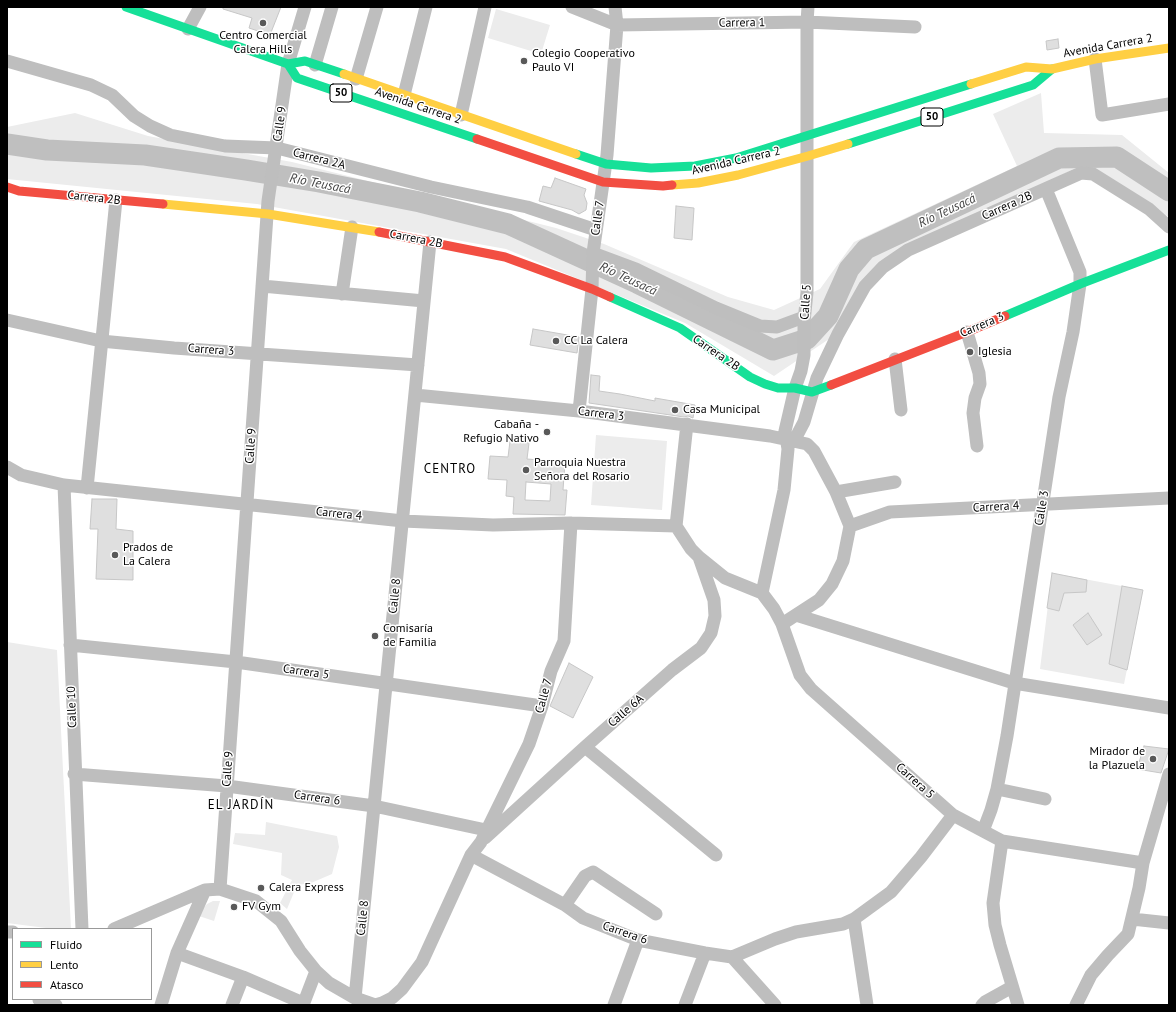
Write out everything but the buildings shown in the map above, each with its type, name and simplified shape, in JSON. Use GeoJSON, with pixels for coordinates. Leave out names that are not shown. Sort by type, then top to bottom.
{"type":"FeatureCollection","features":[{"type":"Feature","properties":{"kind":"main road","name":"Avenida Carrera 2"},"geometry":{"type":"LineString","coordinates":[[126,7],[288,64],[304,61],[606,164],[651,168],[695,166],[736,158],[1026,67],[1052,69],[1095,59],[1169,48]]}},
{"type":"Feature","properties":{"kind":"main road","name":"Avenida Carrera 2"},"geometry":{"type":"LineString","coordinates":[[288,64],[297,78],[603,182],[663,186],[698,183],[738,175],[808,156],[1033,85],[1052,69]]}},
{"type":"Feature","properties":{"kind":"main road"},"geometry":{"type":"LineString","coordinates":[[400,113],[404,95]]}},
{"type":"Feature","properties":{"kind":"main road"},"geometry":{"type":"LineString","coordinates":[[695,166],[698,183]]}},
{"type":"Feature","properties":{"kind":"main road","name":"Carrera 2B"},"geometry":{"type":"LineString","coordinates":[[7,187],[19,191],[116,200],[268,208],[352,227],[505,257],[592,289],[680,328],[750,377],[765,384],[778,388],[795,388]]}},
{"type":"Feature","properties":{"kind":"main road","name":"Carrera 3"},"geometry":{"type":"LineString","coordinates":[[812,392],[967,332],[1080,284],[1168,254]]}},
{"type":"Feature","properties":{"kind":"main road"},"geometry":{"type":"LineString","coordinates":[[795,388],[812,392]]}},
{"type":"Feature","properties":{"kind":"street"},"geometry":{"type":"LineString","coordinates":[[188,29],[200,7]]}},
{"type":"Feature","properties":{"kind":"street","name":"Calle 9"},"geometry":{"type":"LineString","coordinates":[[220,889],[268,208],[288,64],[305,7]]}},
{"type":"Feature","properties":{"kind":"street"},"geometry":{"type":"LineString","coordinates":[[315,65],[332,7]]}},
{"type":"Feature","properties":{"kind":"street"},"geometry":{"type":"LineString","coordinates":[[356,79],[377,7]]}},
{"type":"Feature","properties":{"kind":"street"},"geometry":{"type":"LineString","coordinates":[[404,95],[426,7]]}},
{"type":"Feature","properties":{"kind":"street"},"geometry":{"type":"LineString","coordinates":[[461,115],[485,7]]}},
{"type":"Feature","properties":{"kind":"street","name":"Carrera 1"},"geometry":{"type":"LineString","coordinates":[[572,7],[617,25],[807,22],[915,27]]}},
{"type":"Feature","properties":{"kind":"street","name":"Calle 7"},"geometry":{"type":"LineString","coordinates":[[579,411],[592,289],[593,253],[606,164],[617,25],[615,7]]}},
{"type":"Feature","properties":{"kind":"street","name":"Calle 5"},"geometry":{"type":"LineString","coordinates":[[762,593],[784,490],[790,441],[785,431],[804,355],[804,320],[807,292],[808,7]]}},
{"type":"Feature","properties":{"kind":"street"},"geometry":{"type":"LineString","coordinates":[[1095,59],[1102,115],[1169,104]]}},
{"type":"Feature","properties":{"kind":"street","name":"Carrera 2A"},"geometry":{"type":"LineString","coordinates":[[7,61],[91,86],[112,96],[134,116],[150,126],[170,135],[225,146],[277,148],[431,187],[527,207],[596,230]]}},
{"type":"Feature","properties":{"kind":"street","name":"Carrera 2B"},"geometry":{"type":"LineString","coordinates":[[790,441],[804,422],[812,392],[838,334],[865,286],[883,267],[908,250],[1081,173],[1093,174],[1149,209],[1169,227]]}},
{"type":"Feature","properties":{"kind":"street","name":"Calle 3"},"geometry":{"type":"LineString","coordinates":[[982,832],[991,810],[997,789],[1007,736],[1059,397],[1073,332],[1080,284],[1080,272],[1046,189]]}},
{"type":"Feature","properties":{"kind":"street"},"geometry":{"type":"LineString","coordinates":[[87,488],[116,200]]}},
{"type":"Feature","properties":{"kind":"street"},"geometry":{"type":"LineString","coordinates":[[342,294],[352,227]]}},
{"type":"Feature","properties":{"kind":"street","name":"Calle 8"},"geometry":{"type":"LineString","coordinates":[[355,998],[430,242]]}},
{"type":"Feature","properties":{"kind":"street"},"geometry":{"type":"LineString","coordinates":[[593,253],[636,269],[716,308],[760,326],[777,327],[804,320]]}},
{"type":"Feature","properties":{"kind":"street"},"geometry":{"type":"LineString","coordinates":[[262,286],[424,301]]}},
{"type":"Feature","properties":{"kind":"street","name":"Carrera 3"},"geometry":{"type":"LineString","coordinates":[[7,320],[101,341],[174,348],[418,365]]}},
{"type":"Feature","properties":{"kind":"street"},"geometry":{"type":"LineString","coordinates":[[967,332],[979,373],[980,384],[975,398],[973,413],[977,446]]}},
{"type":"Feature","properties":{"kind":"street"},"geometry":{"type":"LineString","coordinates":[[895,360],[901,410]]}},
{"type":"Feature","properties":{"kind":"street","name":"Carrera 3"},"geometry":{"type":"LineString","coordinates":[[415,395],[579,411],[687,424],[770,436],[807,444],[814,451],[836,492],[850,526]]}},
{"type":"Feature","properties":{"kind":"street"},"geometry":{"type":"LineString","coordinates":[[687,424],[676,526],[683,538],[699,557],[725,578],[762,593]]}},
{"type":"Feature","properties":{"kind":"street","name":"Carrera 4"},"geometry":{"type":"LineString","coordinates":[[7,467],[21,475],[64,485],[402,521],[493,525],[571,523],[676,526]]}},
{"type":"Feature","properties":{"kind":"street"},"geometry":{"type":"LineString","coordinates":[[836,492],[894,482]]}},
{"type":"Feature","properties":{"kind":"street","name":"Calle 10"},"geometry":{"type":"LineString","coordinates":[[64,485],[74,774],[82,928]]}},
{"type":"Feature","properties":{"kind":"street","name":"Carrera 4"},"geometry":{"type":"LineString","coordinates":[[850,526],[890,512],[1169,498]]}},
{"type":"Feature","properties":{"kind":"street","name":"Calle 7"},"geometry":{"type":"LineString","coordinates":[[471,855],[484,836],[529,744],[542,706],[551,671],[564,641],[571,523]]}},
{"type":"Feature","properties":{"kind":"street"},"geometry":{"type":"LineString","coordinates":[[782,624],[819,600],[832,584],[843,561],[850,526]]}},
{"type":"Feature","properties":{"kind":"street","name":"Calle 6A"},"geometry":{"type":"LineString","coordinates":[[484,836],[672,670],[701,648],[711,633],[715,616],[714,600],[699,557]]}},
{"type":"Feature","properties":{"kind":"street","name":"Carrera 5"},"geometry":{"type":"LineString","coordinates":[[762,593],[774,609],[782,624],[800,675],[811,689],[953,815],[982,832],[1002,841],[1143,863]]}},
{"type":"Feature","properties":{"kind":"street"},"geometry":{"type":"LineString","coordinates":[[796,615],[1014,683],[1169,708]]}},
{"type":"Feature","properties":{"kind":"street","name":"Carrera 5"},"geometry":{"type":"LineString","coordinates":[[70,645],[236,662],[542,706]]}},
{"type":"Feature","properties":{"kind":"street"},"geometry":{"type":"LineString","coordinates":[[584,747],[716,855]]}},
{"type":"Feature","properties":{"kind":"street","name":"Carrera 6"},"geometry":{"type":"LineString","coordinates":[[74,774],[227,786],[374,806],[484,836]]}},
{"type":"Feature","properties":{"kind":"street"},"geometry":{"type":"LineString","coordinates":[[1076,1005],[1091,975],[1128,934],[1140,888],[1143,863],[1169,774]]}},
{"type":"Feature","properties":{"kind":"street"},"geometry":{"type":"LineString","coordinates":[[997,789],[1045,799]]}},
{"type":"Feature","properties":{"kind":"street"},"geometry":{"type":"LineString","coordinates":[[775,1005],[732,957],[796,932],[843,924],[854,919],[891,892],[921,857],[953,815]]}},
{"type":"Feature","properties":{"kind":"street"},"geometry":{"type":"LineString","coordinates":[[1002,841],[993,903],[995,925],[1018,1005]]}},
{"type":"Feature","properties":{"kind":"street"},"geometry":{"type":"LineString","coordinates":[[116,928],[205,890],[220,889],[256,900],[281,921],[300,951],[316,971],[329,983],[355,998],[375,1005],[392,998],[402,989],[422,962],[471,855]]}},
{"type":"Feature","properties":{"kind":"street","name":"Carrera 6"},"geometry":{"type":"LineString","coordinates":[[471,855],[565,905],[582,918],[638,940],[732,957]]}},
{"type":"Feature","properties":{"kind":"street"},"geometry":{"type":"LineString","coordinates":[[565,905],[585,876],[592,872],[656,914]]}},
{"type":"Feature","properties":{"kind":"street"},"geometry":{"type":"LineString","coordinates":[[161,1005],[177,953],[205,890]]}},
{"type":"Feature","properties":{"kind":"street"},"geometry":{"type":"LineString","coordinates":[[854,919],[867,1005]]}},
{"type":"Feature","properties":{"kind":"street"},"geometry":{"type":"LineString","coordinates":[[1132,920],[1169,923]]}},
{"type":"Feature","properties":{"kind":"street"},"geometry":{"type":"LineString","coordinates":[[614,1005],[638,940]]}},
{"type":"Feature","properties":{"kind":"street"},"geometry":{"type":"LineString","coordinates":[[177,953],[243,976],[303,1004],[316,971]]}},
{"type":"Feature","properties":{"kind":"street"},"geometry":{"type":"LineString","coordinates":[[685,1005],[704,953]]}},
{"type":"Feature","properties":{"kind":"street"},"geometry":{"type":"LineString","coordinates":[[232,1005],[243,976]]}},
{"type":"Feature","properties":{"kind":"street"},"geometry":{"type":"LineString","coordinates":[[982,1005],[1012,987]]}},
{"type":"Feature","properties":{"kind":"street"},"geometry":{"type":"LineString","coordinates":[[38,1001],[56,1005]]}},
{"type":"Feature","properties":{"kind":"shaded area"},"geometry":{"type":"Polygon","coordinates":[[[496,9],[550,25],[541,54],[488,38],[496,9]]]}},
{"type":"Feature","properties":{"kind":"shaded area"},"geometry":{"type":"Polygon","coordinates":[[[1041,93],[1044,133],[1122,135],[1169,173],[1169,217],[1076,168],[880,261],[829,339],[774,376],[685,323],[506,249],[257,204],[7,179],[7,127],[75,113],[148,136],[292,162],[556,228],[604,244],[728,297],[774,310],[820,289],[854,242],[1017,166],[993,114],[1041,93]]]}},
{"type":"Feature","properties":{"kind":"shaded area"},"geometry":{"type":"Polygon","coordinates":[[[596,435],[667,441],[662,510],[591,505],[596,435]]]}},
{"type":"Feature","properties":{"kind":"shaded area"},"geometry":{"type":"Polygon","coordinates":[[[1052,573],[1143,590],[1124,684],[1040,669],[1052,573]]]}},
{"type":"Feature","properties":{"kind":"shaded area"},"geometry":{"type":"Polygon","coordinates":[[[7,642],[57,650],[71,928],[46,928],[7,923],[7,642]]]}},
{"type":"Feature","properties":{"kind":"shaded area"},"geometry":{"type":"Polygon","coordinates":[[[266,822],[337,836],[339,847],[332,874],[311,883],[297,885],[287,909],[280,903],[292,880],[281,875],[282,853],[233,844],[235,833],[265,835],[266,822]]]}},
{"type":"Feature","properties":{"kind":"shaded area"},"geometry":{"type":"Polygon","coordinates":[[[213,901],[220,901],[214,921],[199,916],[207,904],[213,901]]]}},
{"type":"Feature","properties":{"kind":"waterway","name":"Río Teusacá"},"geometry":{"type":"LineString","coordinates":[[7,144],[47,150],[145,155],[246,170],[319,182],[420,202],[508,224],[637,283],[773,350],[807,339],[828,316],[849,269],[866,249],[1059,158],[1117,157],[1169,191]]}},
{"type":"Feature","properties":{"kind":"traffic: fast"},"geometry":{"type":"LineString","coordinates":[[126,7],[288,64],[305,61],[344,74]]}},
{"type":"Feature","properties":{"kind":"traffic: fast"},"geometry":{"type":"LineString","coordinates":[[288,64],[297,78],[477,139]]}},
{"type":"Feature","properties":{"kind":"traffic: fast"},"geometry":{"type":"LineString","coordinates":[[848,144],[1033,85],[1052,69]]}},
{"type":"Feature","properties":{"kind":"traffic: fast"},"geometry":{"type":"LineString","coordinates":[[576,154],[606,164],[651,168],[695,166],[736,158],[971,84]]}},
{"type":"Feature","properties":{"kind":"traffic: fast"},"geometry":{"type":"LineString","coordinates":[[1005,316],[1080,284],[1169,250]]}},
{"type":"Feature","properties":{"kind":"traffic: fast"},"geometry":{"type":"LineString","coordinates":[[610,297],[680,328],[750,377],[765,384],[778,388],[795,388],[812,392],[831,385]]}},
{"type":"Feature","properties":{"kind":"traffic: slow"},"geometry":{"type":"LineString","coordinates":[[971,84],[1026,67],[1052,69],[1095,59],[1169,48]]}},
{"type":"Feature","properties":{"kind":"traffic: slow"},"geometry":{"type":"LineString","coordinates":[[344,74],[576,154]]}},
{"type":"Feature","properties":{"kind":"traffic: slow"},"geometry":{"type":"LineString","coordinates":[[672,185],[698,183],[738,175],[848,144]]}},
{"type":"Feature","properties":{"kind":"traffic: slow"},"geometry":{"type":"LineString","coordinates":[[163,204],[268,214],[379,232]]}},
{"type":"Feature","properties":{"kind":"traffic: jam"},"geometry":{"type":"LineString","coordinates":[[477,139],[603,182],[663,186],[672,185]]}},
{"type":"Feature","properties":{"kind":"traffic: jam"},"geometry":{"type":"LineString","coordinates":[[7,187],[19,191],[163,204]]}},
{"type":"Feature","properties":{"kind":"traffic: jam"},"geometry":{"type":"LineString","coordinates":[[379,232],[505,257],[610,297]]}},
{"type":"Feature","properties":{"kind":"traffic: jam"},"geometry":{"type":"LineString","coordinates":[[831,385],[1005,316]]}},
{"type":"Feature","properties":{"kind":"place","name":"Centro Comercial Calera Hills"},"geometry":{"type":"Point","coordinates":[263,23]}},
{"type":"Feature","properties":{"kind":"place","name":"Colegio Cooperativo Paulo VI"},"geometry":{"type":"Point","coordinates":[524,61]}},
{"type":"Feature","properties":{"kind":"place","name":"CC La Calera"},"geometry":{"type":"Point","coordinates":[556,341]}},
{"type":"Feature","properties":{"kind":"place","name":"Iglesia"},"geometry":{"type":"Point","coordinates":[970,352]}},
{"type":"Feature","properties":{"kind":"place","name":"Casa Municipal"},"geometry":{"type":"Point","coordinates":[675,410]}},
{"type":"Feature","properties":{"kind":"place","name":"Cabaña - Refugio Nativo"},"geometry":{"type":"Point","coordinates":[547,432]}},
{"type":"Feature","properties":{"kind":"place","name":"Parroquia Nuestra Señora del Rosario"},"geometry":{"type":"Point","coordinates":[526,470]}},
{"type":"Feature","properties":{"kind":"place","name":"Prados de La Calera"},"geometry":{"type":"Point","coordinates":[115,555]}},
{"type":"Feature","properties":{"kind":"place","name":"Comisaría de Familia"},"geometry":{"type":"Point","coordinates":[375,636]}},
{"type":"Feature","properties":{"kind":"place","name":"Mirador de la Plazuela"},"geometry":{"type":"Point","coordinates":[1153,759]}},
{"type":"Feature","properties":{"kind":"place","name":"Calera Express"},"geometry":{"type":"Point","coordinates":[261,888]}},
{"type":"Feature","properties":{"kind":"place","name":"FV Gym"},"geometry":{"type":"Point","coordinates":[234,907]}},
{"type":"Feature","properties":{"kind":"district","name":"CENTRO"},"geometry":{"type":"Point","coordinates":[450,469]}},
{"type":"Feature","properties":{"kind":"district","name":"EL JARDÍN"},"geometry":{"type":"Point","coordinates":[241,805]}}]}
